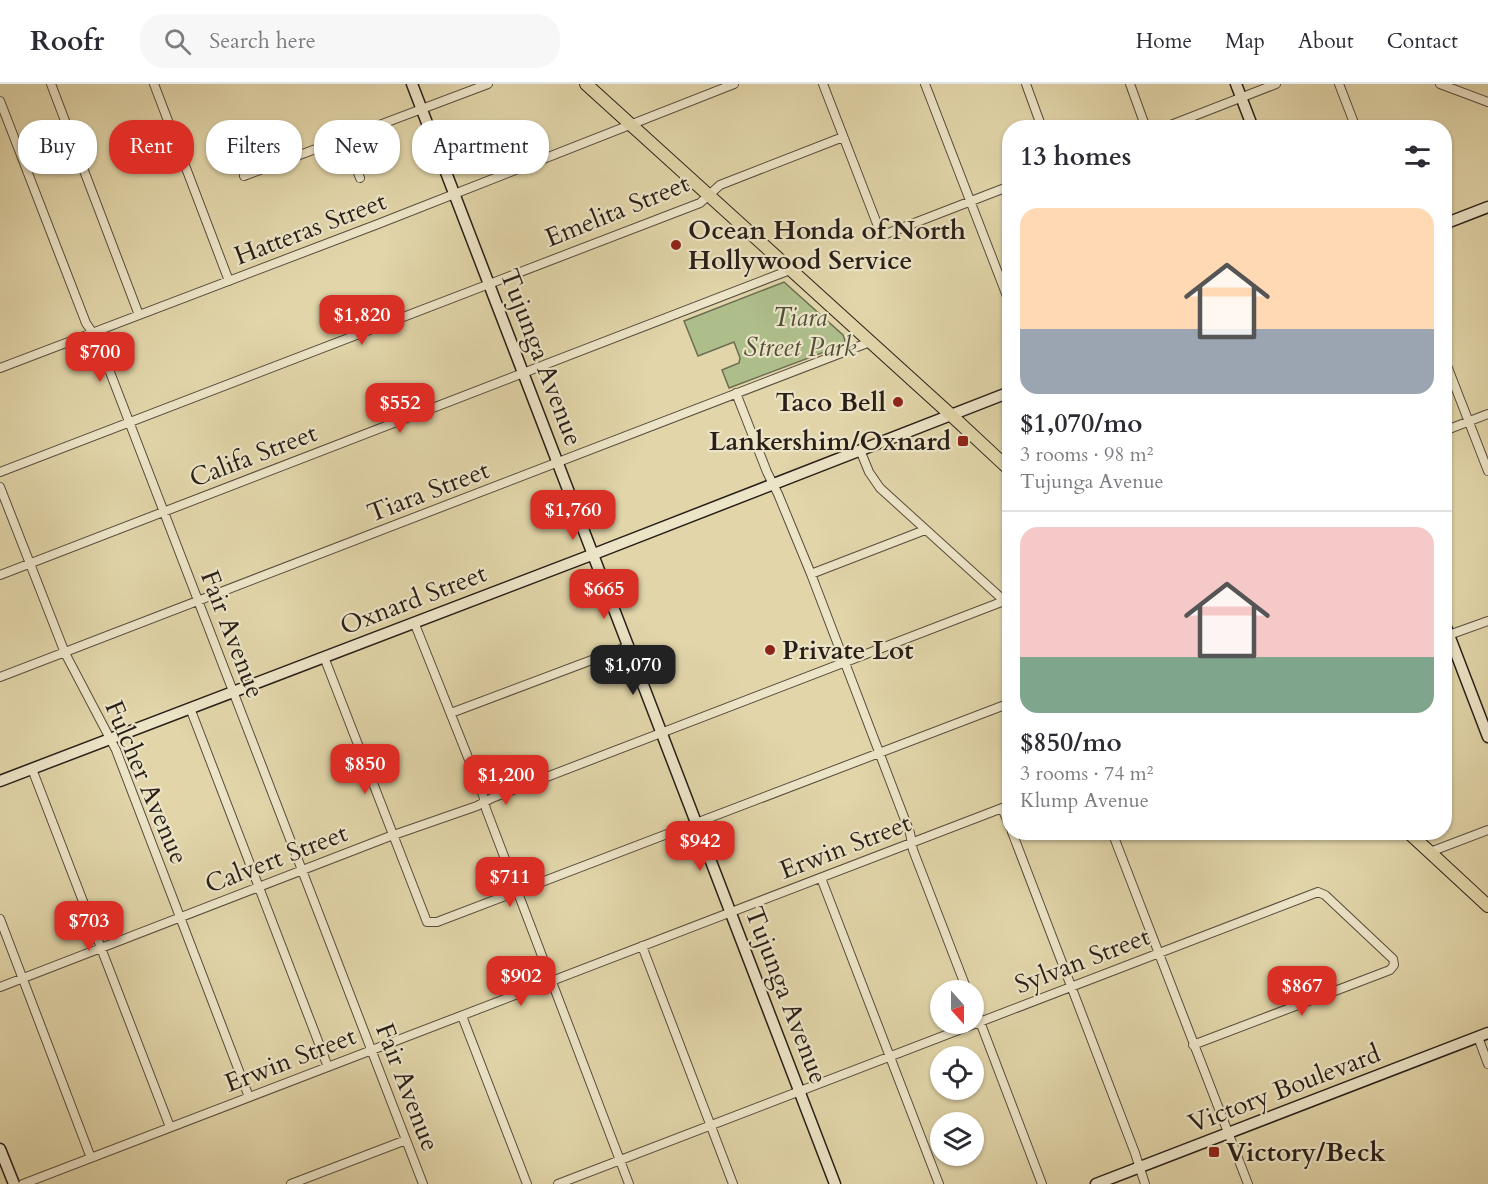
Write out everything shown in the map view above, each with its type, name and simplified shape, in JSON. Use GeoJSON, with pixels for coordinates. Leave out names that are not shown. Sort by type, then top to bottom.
{"type":"FeatureCollection","features":[{"type":"Feature","properties":{"kind":"main road","name":"Tujunga Avenue"},"geometry":{"type":"LineString","coordinates":[[412,84],[835,1184]]}},
{"type":"Feature","properties":{"kind":"main road"},"geometry":{"type":"LineString","coordinates":[[586,84],[1002,463]]}},
{"type":"Feature","properties":{"kind":"main road"},"geometry":{"type":"LineString","coordinates":[[1236,84],[1250,120]]}},
{"type":"Feature","properties":{"kind":"main road"},"geometry":{"type":"LineString","coordinates":[[1452,221],[1488,207]]}},
{"type":"Feature","properties":{"kind":"main road","name":"Oxnard Street"},"geometry":{"type":"LineString","coordinates":[[0,781],[1002,395]]}},
{"type":"Feature","properties":{"kind":"main road"},"geometry":{"type":"LineString","coordinates":[[1452,648],[1488,737]]}},
{"type":"Feature","properties":{"kind":"main road"},"geometry":{"type":"LineString","coordinates":[[1417,840],[1488,906]]}},
{"type":"Feature","properties":{"kind":"main road","name":"Victory Boulevard"},"geometry":{"type":"LineString","coordinates":[[1096,1184],[1483,1035]]}},
{"type":"Feature","properties":{"kind":"main road"},"geometry":{"type":"LineString","coordinates":[[0,1149],[14,1184]]}},
{"type":"Feature","properties":{"kind":"street"},"geometry":{"type":"LineString","coordinates":[[51,84],[139,315]]}},
{"type":"Feature","properties":{"kind":"street"},"geometry":{"type":"LineString","coordinates":[[154,84],[229,281]]}},
{"type":"Feature","properties":{"kind":"street"},"geometry":{"type":"LineString","coordinates":[[393,120],[488,84]]}},
{"type":"Feature","properties":{"kind":"street","name":"Hatteras Street"},"geometry":{"type":"LineString","coordinates":[[0,368],[455,194],[630,125],[716,87],[734,84]]}},
{"type":"Feature","properties":{"kind":"street"},"geometry":{"type":"LineString","coordinates":[[823,84],[880,234],[886,234],[1002,189]]}},
{"type":"Feature","properties":{"kind":"street"},"geometry":{"type":"LineString","coordinates":[[925,84],[1002,283]]}},
{"type":"Feature","properties":{"kind":"street"},"geometry":{"type":"LineString","coordinates":[[1026,84],[1039,120]]}},
{"type":"Feature","properties":{"kind":"street"},"geometry":{"type":"LineString","coordinates":[[1130,84],[1143,120]]}},
{"type":"Feature","properties":{"kind":"street"},"geometry":{"type":"LineString","coordinates":[[1183,120],[1276,84]]}},
{"type":"Feature","properties":{"kind":"street"},"geometry":{"type":"LineString","coordinates":[[1339,84],[1353,120]]}},
{"type":"Feature","properties":{"kind":"street"},"geometry":{"type":"LineString","coordinates":[[1440,84],[1488,102]]}},
{"type":"Feature","properties":{"kind":"street","name":"Fair Avenue"},"geometry":{"type":"LineString","coordinates":[[0,101],[86,323],[98,341],[423,1184]]}},
{"type":"Feature","properties":{"kind":"street","name":"Emelita Street"},"geometry":{"type":"LineString","coordinates":[[0,472],[700,203],[720,185],[843,137]]}},
{"type":"Feature","properties":{"kind":"street"},"geometry":{"type":"LineString","coordinates":[[244,176],[314,150]]}},
{"type":"Feature","properties":{"kind":"street","name":"Califa Street"},"geometry":{"type":"LineString","coordinates":[[0,575],[790,270]]}},
{"type":"Feature","properties":{"kind":"street","name":"Tiara Street"},"geometry":{"type":"LineString","coordinates":[[0,677],[870,342]]}},
{"type":"Feature","properties":{"kind":"street"},"geometry":{"type":"LineString","coordinates":[[1452,378],[1488,471]]}},
{"type":"Feature","properties":{"kind":"street"},"geometry":{"type":"LineString","coordinates":[[736,393],[811,574],[963,980]]}},
{"type":"Feature","properties":{"kind":"street"},"geometry":{"type":"LineString","coordinates":[[1452,427],[1488,414]]}},
{"type":"Feature","properties":{"kind":"street"},"geometry":{"type":"LineString","coordinates":[[860,450],[869,472],[880,488],[1002,599]]}},
{"type":"Feature","properties":{"kind":"street","name":"Fulcher Avenue"},"geometry":{"type":"LineString","coordinates":[[0,487],[65,653],[110,738],[249,1097]]}},
{"type":"Feature","properties":{"kind":"street"},"geometry":{"type":"LineString","coordinates":[[811,574],[925,530]]}},
{"type":"Feature","properties":{"kind":"street","name":"Calvert Street"},"geometry":{"type":"LineString","coordinates":[[0,987],[845,663],[1002,606]]}},
{"type":"Feature","properties":{"kind":"street"},"geometry":{"type":"LineString","coordinates":[[1452,634],[1488,621]]}},
{"type":"Feature","properties":{"kind":"street"},"geometry":{"type":"LineString","coordinates":[[414,622],[451,713],[630,1184]]}},
{"type":"Feature","properties":{"kind":"street"},"geometry":{"type":"LineString","coordinates":[[451,713],[629,646]]}},
{"type":"Feature","properties":{"kind":"street"},"geometry":{"type":"LineString","coordinates":[[324,657],[427,922],[437,922],[1002,706]]}},
{"type":"Feature","properties":{"kind":"street"},"geometry":{"type":"LineString","coordinates":[[190,708],[328,1067]]}},
{"type":"Feature","properties":{"kind":"street"},"geometry":{"type":"LineString","coordinates":[[32,769],[170,1127]]}},
{"type":"Feature","properties":{"kind":"street","name":"Erwin Street"},"geometry":{"type":"LineString","coordinates":[[23,1184],[1002,808]]}},
{"type":"Feature","properties":{"kind":"street"},"geometry":{"type":"LineString","coordinates":[[1430,852],[1488,830]]}},
{"type":"Feature","properties":{"kind":"street"},"geometry":{"type":"LineString","coordinates":[[1015,840],[1145,1184]]}},
{"type":"Feature","properties":{"kind":"street"},"geometry":{"type":"LineString","coordinates":[[1115,840],[1248,1184]]}},
{"type":"Feature","properties":{"kind":"street"},"geometry":{"type":"LineString","coordinates":[[821,878],[939,1184]]}},
{"type":"Feature","properties":{"kind":"street","name":"Sylvan Street"},"geometry":{"type":"LineString","coordinates":[[984,1020],[1318,892],[1325,895],[1393,959],[1394,965],[1390,970],[1193,1045]]}},
{"type":"Feature","properties":{"kind":"street"},"geometry":{"type":"LineString","coordinates":[[0,919],[91,1158]]}},
{"type":"Feature","properties":{"kind":"street"},"geometry":{"type":"LineString","coordinates":[[642,946],[732,1184]]}},
{"type":"Feature","properties":{"kind":"street"},"geometry":{"type":"LineString","coordinates":[[462,1016],[527,1184]]}},
{"type":"Feature","properties":{"kind":"street"},"geometry":{"type":"LineString","coordinates":[[984,1032],[1042,1184]]}},
{"type":"Feature","properties":{"kind":"street","name":"Sylvan Street"},"geometry":{"type":"LineString","coordinates":[[558,1184],[949,1034]]}},
{"type":"Feature","properties":{"kind":"street"},"geometry":{"type":"LineString","coordinates":[[1483,1035],[1488,1064]]}},
{"type":"Feature","properties":{"kind":"street"},"geometry":{"type":"LineString","coordinates":[[291,1184],[406,1140]]}},
{"type":"Feature","properties":{"kind":"green space","name":"Tiara Street Park"},"geometry":{"type":"Polygon","coordinates":[[[784,282],[843,335],[845,340],[843,345],[729,388],[722,370],[739,363],[740,358],[734,342],[698,356],[684,321],[784,282]]]}},
{"type":"Feature","properties":{"kind":"place","name":"Ocean Honda of North Hollywood Service"},"geometry":{"type":"Point","coordinates":[676,245]}},
{"type":"Feature","properties":{"kind":"place","name":"Taco Bell"},"geometry":{"type":"Point","coordinates":[898,402]}},
{"type":"Feature","properties":{"kind":"place","name":"Lankershim/Oxnard"},"geometry":{"type":"Point","coordinates":[963,441]}},
{"type":"Feature","properties":{"kind":"place","name":"Private Lot"},"geometry":{"type":"Point","coordinates":[770,650]}},
{"type":"Feature","properties":{"kind":"place","name":"Victory/Beck"},"geometry":{"type":"Point","coordinates":[1214,1152]}}]}
